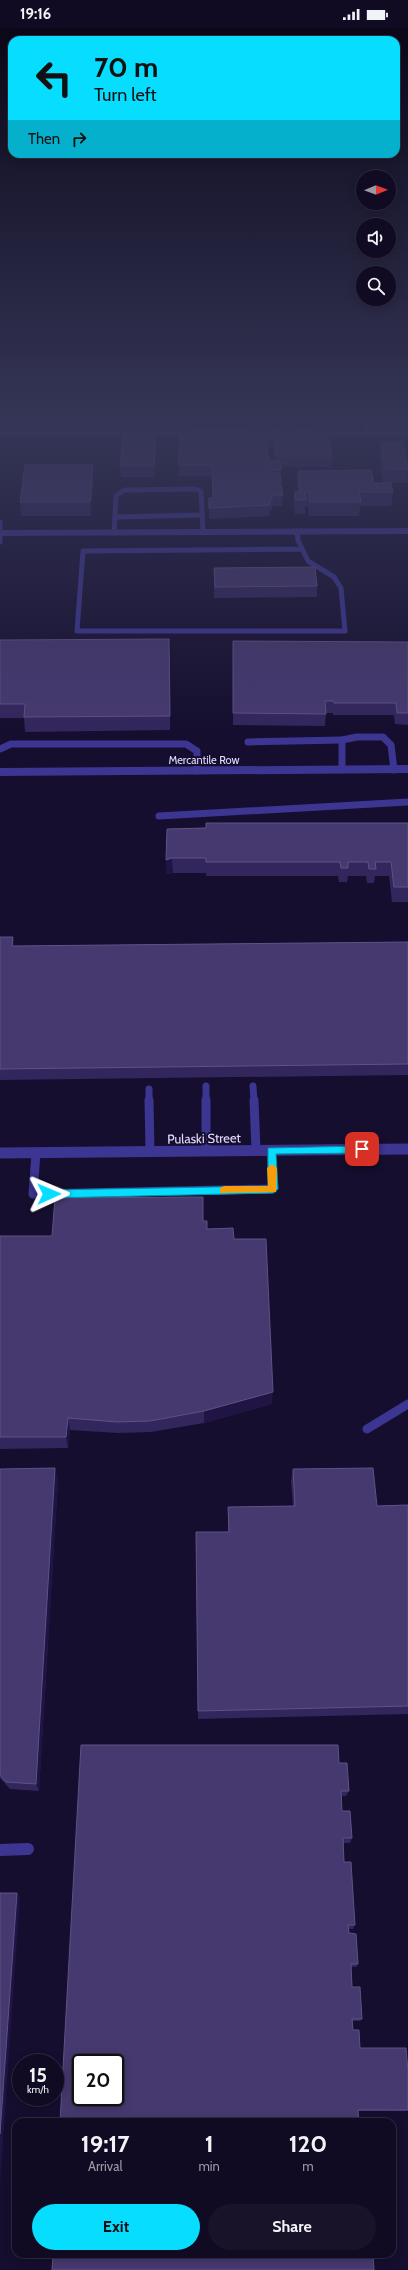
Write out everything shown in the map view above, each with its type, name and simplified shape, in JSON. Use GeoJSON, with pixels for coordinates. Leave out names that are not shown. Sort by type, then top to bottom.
{"type":"FeatureCollection","features":[{"type":"Feature","properties":{"kind":"street"},"geometry":{"type":"LineString","coordinates":[[1,533],[408,531]]}},
{"type":"Feature","properties":{"kind":"street","name":"Mercantile Row"},"geometry":{"type":"LineString","coordinates":[[0,772],[408,769]]}},
{"type":"Feature","properties":{"kind":"street","name":"Pulaski Street"},"geometry":{"type":"LineString","coordinates":[[0,1153],[408,1149]]}},
{"type":"Feature","properties":{"kind":"lane"},"geometry":{"type":"LineString","coordinates":[[114,533],[115,525]]}},
{"type":"Feature","properties":{"kind":"lane"},"geometry":{"type":"LineString","coordinates":[[203,525],[203,532]]}},
{"type":"Feature","properties":{"kind":"lane"},"geometry":{"type":"LineString","coordinates":[[297,531],[302,549],[308,561],[334,577],[341,588],[345,631],[76,631],[83,551],[302,549]]}},
{"type":"Feature","properties":{"kind":"lane"},"geometry":{"type":"LineString","coordinates":[[0,542],[1,533]]}},
{"type":"Feature","properties":{"kind":"lane"},"geometry":{"type":"LineString","coordinates":[[248,742],[342,740],[352,736],[383,737],[391,744],[394,770]]}},
{"type":"Feature","properties":{"kind":"lane"},"geometry":{"type":"LineString","coordinates":[[342,740],[342,770]]}},
{"type":"Feature","properties":{"kind":"lane"},"geometry":{"type":"LineString","coordinates":[[0,749],[11,744],[186,744],[197,751],[197,771]]}},
{"type":"Feature","properties":{"kind":"lane"},"geometry":{"type":"LineString","coordinates":[[159,816],[408,802]]}},
{"type":"Feature","properties":{"kind":"lane"},"geometry":{"type":"LineString","coordinates":[[206,1086],[206,1151]]}},
{"type":"Feature","properties":{"kind":"lane"},"geometry":{"type":"LineString","coordinates":[[253,1086],[256,1150]]}},
{"type":"Feature","properties":{"kind":"lane"},"geometry":{"type":"LineString","coordinates":[[149,1089],[150,1151]]}},
{"type":"Feature","properties":{"kind":"lane"},"geometry":{"type":"LineString","coordinates":[[36,1152],[33,1194],[273,1189],[271,1150]]}},
{"type":"Feature","properties":{"kind":"lane"},"geometry":{"type":"LineString","coordinates":[[367,1429],[408,1404]]}},
{"type":"Feature","properties":{"kind":"lane"},"geometry":{"type":"LineString","coordinates":[[0,1850],[28,1849]]}},
{"type":"Feature","properties":{"kind":"building"},"geometry":{"type":"Polygon","coordinates":[[[315,567],[317,586],[215,587],[214,568],[315,567]]]}},
{"type":"Feature","properties":{"kind":"building"},"geometry":{"type":"Polygon","coordinates":[[[169,639],[170,716],[24,717],[25,704],[0,704],[0,640],[169,639]]]}},
{"type":"Feature","properties":{"kind":"building"},"geometry":{"type":"Polygon","coordinates":[[[233,641],[408,642],[408,713],[397,713],[396,703],[334,703],[334,701],[325,701],[326,714],[233,713],[233,641]]]}},
{"type":"Feature","properties":{"kind":"building"},"geometry":{"type":"Polygon","coordinates":[[[206,823],[408,823],[408,887],[394,887],[391,862],[375,862],[376,869],[369,869],[368,862],[348,862],[348,868],[341,868],[340,862],[206,862],[206,858],[172,858],[166,860],[167,829],[206,828],[206,823]]]}},
{"type":"Feature","properties":{"kind":"building"},"geometry":{"type":"Polygon","coordinates":[[[0,937],[13,937],[12,946],[408,942],[408,1064],[0,1069],[0,937]]]}},
{"type":"Feature","properties":{"kind":"building"},"geometry":{"type":"Polygon","coordinates":[[[203,1197],[203,1221],[207,1221],[207,1229],[233,1228],[234,1239],[266,1239],[273,1392],[204,1411],[150,1421],[117,1422],[68,1418],[66,1437],[0,1437],[0,1236],[52,1236],[55,1198],[203,1197]]]}},
{"type":"Feature","properties":{"kind":"building"},"geometry":{"type":"Polygon","coordinates":[[[55,1468],[36,1784],[6,1782],[0,1775],[0,1469],[55,1468]]]}},
{"type":"Feature","properties":{"kind":"building"},"geometry":{"type":"Polygon","coordinates":[[[373,1468],[377,1506],[408,1505],[408,1706],[198,1711],[196,1532],[229,1532],[228,1507],[295,1506],[293,1469],[373,1468]]]}},
{"type":"Feature","properties":{"kind":"building"},"geometry":{"type":"Polygon","coordinates":[[[81,1745],[338,1745],[339,1763],[347,1763],[349,1791],[341,1791],[342,1811],[350,1811],[352,1838],[343,1838],[344,1862],[351,1862],[355,1925],[348,1925],[349,1933],[356,1934],[358,1964],[351,1964],[352,1987],[360,1987],[362,2019],[352,2019],[353,2030],[359,2030],[360,2048],[406,2048],[408,2071],[408,2110],[358,2110],[359,2118],[60,2118],[61,2106],[64,2106],[64,2054],[81,1745]]]}},
{"type":"Feature","properties":{"kind":"building"},"geometry":{"type":"Polygon","coordinates":[[[0,1893],[17,1893],[0,2134],[0,1893]]]}},
{"type":"Feature","properties":{"kind":"building"},"geometry":{"type":"Polygon","coordinates":[[[53,2258],[373,2258],[374,2270],[52,2270],[53,2258]]]}},
{"type":"Feature","properties":{"kind":"slow traffic"},"geometry":{"type":"LineString","coordinates":[[224,1190],[273,1189],[272,1168]]}},
{"type":"Feature","properties":{"kind":"route"},"geometry":{"type":"LineString","coordinates":[[49,1194],[273,1189],[271,1150],[362,1149]]}}]}
